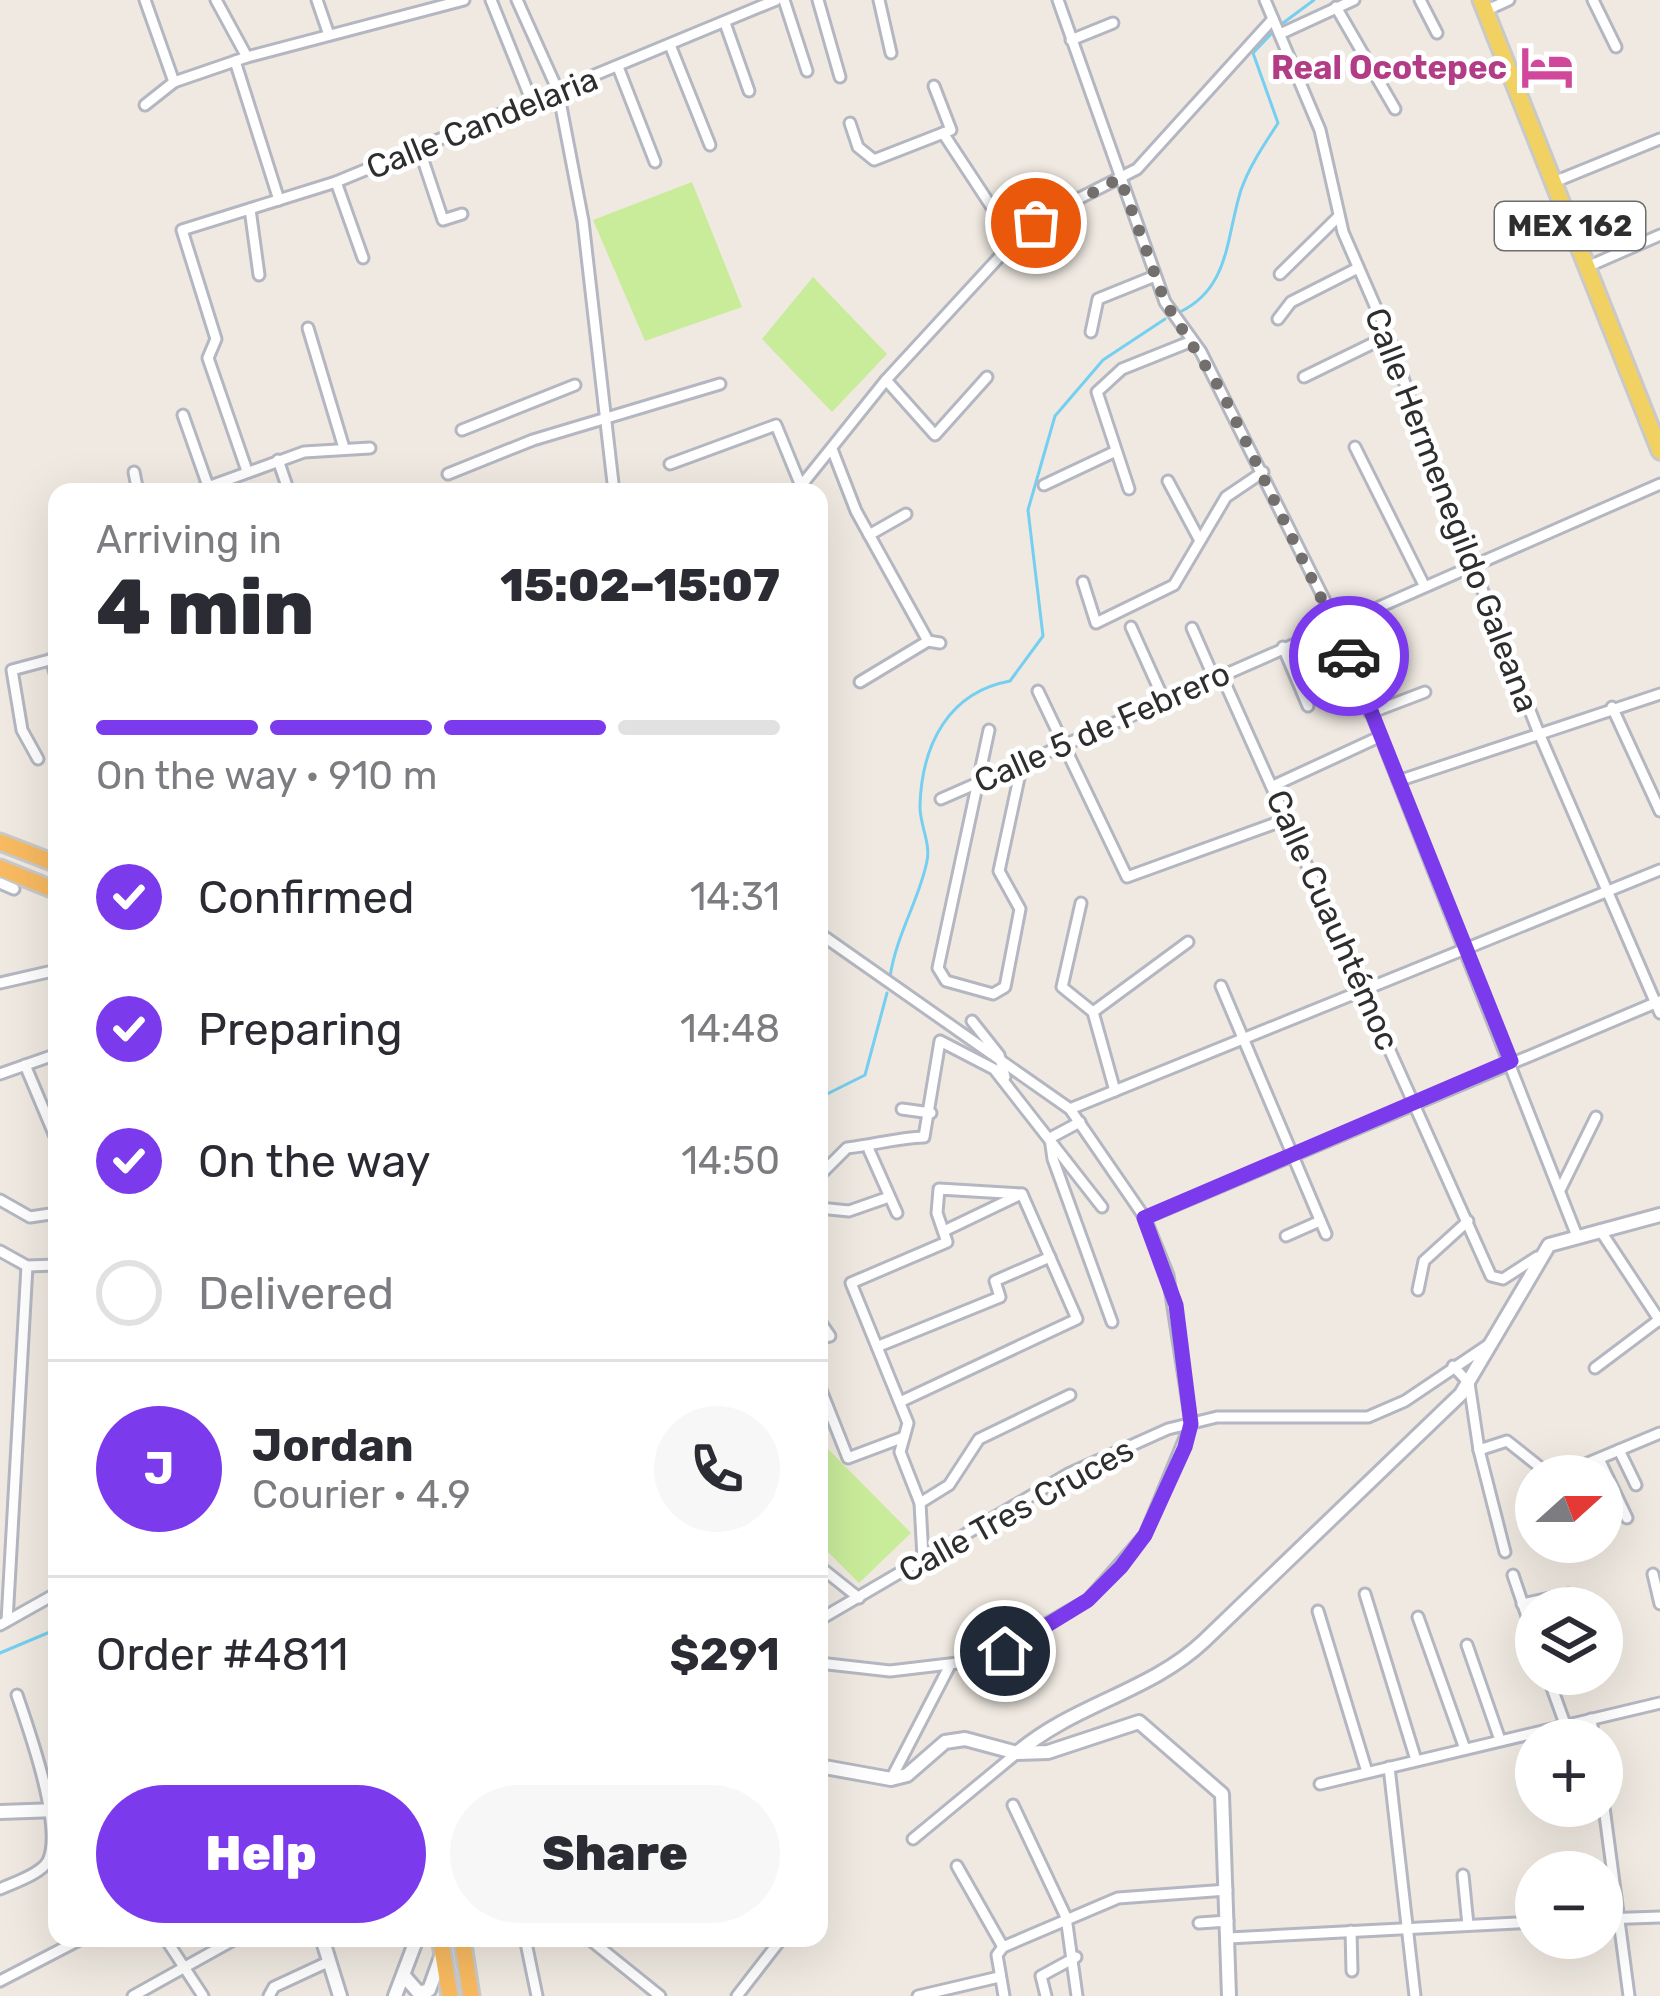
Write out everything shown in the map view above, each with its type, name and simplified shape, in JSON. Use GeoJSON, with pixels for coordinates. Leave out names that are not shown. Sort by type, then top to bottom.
{"type":"FeatureCollection","features":[{"type":"Feature","properties":{"kind":"highway"},"geometry":{"type":"LineString","coordinates":[[0,842],[48,861]]}},
{"type":"Feature","properties":{"kind":"highway"},"geometry":{"type":"LineString","coordinates":[[0,868],[48,887]]}},
{"type":"Feature","properties":{"kind":"highway"},"geometry":{"type":"LineString","coordinates":[[441,1947],[450,1996]]}},
{"type":"Feature","properties":{"kind":"highway"},"geometry":{"type":"LineString","coordinates":[[463,1947],[471,1996]]}},
{"type":"Feature","properties":{"kind":"main road","name":"MEX 162"},"geometry":{"type":"LineString","coordinates":[[1483,5],[1660,451]]}},
{"type":"Feature","properties":{"kind":"street"},"geometry":{"type":"LineString","coordinates":[[145,0],[175,82]]}},
{"type":"Feature","properties":{"kind":"street"},"geometry":{"type":"LineString","coordinates":[[217,0],[247,57]]}},
{"type":"Feature","properties":{"kind":"street"},"geometry":{"type":"LineString","coordinates":[[317,0],[329,35]]}},
{"type":"Feature","properties":{"kind":"street"},"geometry":{"type":"LineString","coordinates":[[415,0],[418,13]]}},
{"type":"Feature","properties":{"kind":"street"},"geometry":{"type":"LineString","coordinates":[[145,105],[175,82],[247,57],[464,0]]}},
{"type":"Feature","properties":{"kind":"street"},"geometry":{"type":"LineString","coordinates":[[491,0],[532,102]]}},
{"type":"Feature","properties":{"kind":"street"},"geometry":{"type":"LineString","coordinates":[[518,0],[558,91],[584,220],[613,483]]}},
{"type":"Feature","properties":{"kind":"street"},"geometry":{"type":"LineString","coordinates":[[780,0],[807,70]]}},
{"type":"Feature","properties":{"kind":"street","name":"Calle Candelaria"},"geometry":{"type":"LineString","coordinates":[[247,471],[208,358],[216,339],[182,230],[337,182],[780,0]]}},
{"type":"Feature","properties":{"kind":"street"},"geometry":{"type":"LineString","coordinates":[[818,0],[840,77]]}},
{"type":"Feature","properties":{"kind":"street"},"geometry":{"type":"LineString","coordinates":[[879,0],[891,53]]}},
{"type":"Feature","properties":{"kind":"street"},"geometry":{"type":"LineString","coordinates":[[1058,0],[1155,276],[1263,472],[1336,623],[1577,1236]]}},
{"type":"Feature","properties":{"kind":"street","name":"Calle Hermenegildo Galeana"},"geometry":{"type":"LineString","coordinates":[[1265,0],[1320,130],[1338,217],[1388,336],[1472,564],[1538,731],[1658,1006]]}},
{"type":"Feature","properties":{"kind":"street"},"geometry":{"type":"LineString","coordinates":[[1280,34],[1354,0]]}},
{"type":"Feature","properties":{"kind":"street"},"geometry":{"type":"LineString","coordinates":[[1420,0],[1437,33]]}},
{"type":"Feature","properties":{"kind":"street"},"geometry":{"type":"LineString","coordinates":[[1483,5],[1509,0]]}},
{"type":"Feature","properties":{"kind":"street"},"geometry":{"type":"LineString","coordinates":[[1593,0],[1616,47]]}},
{"type":"Feature","properties":{"kind":"street"},"geometry":{"type":"LineString","coordinates":[[1336,8],[1395,109]]}},
{"type":"Feature","properties":{"kind":"street"},"geometry":{"type":"LineString","coordinates":[[803,483],[886,380],[1014,241],[1068,203],[1120,178],[1157,150],[1273,20]]}},
{"type":"Feature","properties":{"kind":"street"},"geometry":{"type":"LineString","coordinates":[[724,22],[749,91]]}},
{"type":"Feature","properties":{"kind":"street"},"geometry":{"type":"LineString","coordinates":[[1071,40],[1113,23]]}},
{"type":"Feature","properties":{"kind":"street"},"geometry":{"type":"LineString","coordinates":[[670,45],[710,145]]}},
{"type":"Feature","properties":{"kind":"street"},"geometry":{"type":"LineString","coordinates":[[235,61],[279,200]]}},
{"type":"Feature","properties":{"kind":"street"},"geometry":{"type":"LineString","coordinates":[[618,67],[655,162]]}},
{"type":"Feature","properties":{"kind":"street"},"geometry":{"type":"LineString","coordinates":[[850,123],[858,147],[874,160],[952,130],[934,86]]}},
{"type":"Feature","properties":{"kind":"street"},"geometry":{"type":"LineString","coordinates":[[943,133],[1014,241]]}},
{"type":"Feature","properties":{"kind":"street"},"geometry":{"type":"LineString","coordinates":[[1552,183],[1660,139]]}},
{"type":"Feature","properties":{"kind":"street"},"geometry":{"type":"LineString","coordinates":[[419,148],[443,220],[462,214]]}},
{"type":"Feature","properties":{"kind":"street"},"geometry":{"type":"LineString","coordinates":[[337,182],[363,258]]}},
{"type":"Feature","properties":{"kind":"street"},"geometry":{"type":"LineString","coordinates":[[250,209],[259,275]]}},
{"type":"Feature","properties":{"kind":"street"},"geometry":{"type":"LineString","coordinates":[[1280,274],[1338,217]]}},
{"type":"Feature","properties":{"kind":"street"},"geometry":{"type":"LineString","coordinates":[[1587,267],[1660,235]]}},
{"type":"Feature","properties":{"kind":"street"},"geometry":{"type":"LineString","coordinates":[[1278,319],[1302,296],[1358,268]]}},
{"type":"Feature","properties":{"kind":"street"},"geometry":{"type":"LineString","coordinates":[[1091,332],[1098,299],[1155,276]]}},
{"type":"Feature","properties":{"kind":"street"},"geometry":{"type":"LineString","coordinates":[[308,328],[344,448]]}},
{"type":"Feature","properties":{"kind":"street"},"geometry":{"type":"LineString","coordinates":[[1304,377],[1388,336]]}},
{"type":"Feature","properties":{"kind":"street"},"geometry":{"type":"LineString","coordinates":[[1129,489],[1095,400],[1122,369],[1192,341]]}},
{"type":"Feature","properties":{"kind":"street"},"geometry":{"type":"LineString","coordinates":[[886,380],[934,435],[987,377]]}},
{"type":"Feature","properties":{"kind":"street"},"geometry":{"type":"LineString","coordinates":[[448,474],[719,383]]}},
{"type":"Feature","properties":{"kind":"street"},"geometry":{"type":"LineString","coordinates":[[462,430],[575,385]]}},
{"type":"Feature","properties":{"kind":"street"},"geometry":{"type":"LineString","coordinates":[[183,415],[199,483]]}},
{"type":"Feature","properties":{"kind":"street"},"geometry":{"type":"LineString","coordinates":[[670,464],[776,425],[796,483]]}},
{"type":"Feature","properties":{"kind":"street"},"geometry":{"type":"LineString","coordinates":[[1355,447],[1423,584]]}},
{"type":"Feature","properties":{"kind":"street"},"geometry":{"type":"LineString","coordinates":[[218,483],[278,460],[370,448]]}},
{"type":"Feature","properties":{"kind":"street"},"geometry":{"type":"LineString","coordinates":[[832,449],[869,535],[934,642],[860,682]]}},
{"type":"Feature","properties":{"kind":"street"},"geometry":{"type":"LineString","coordinates":[[1044,484],[1114,452]]}},
{"type":"Feature","properties":{"kind":"street"},"geometry":{"type":"LineString","coordinates":[[278,460],[286,483]]}},
{"type":"Feature","properties":{"kind":"street"},"geometry":{"type":"LineString","coordinates":[[134,472],[136,483]]}},
{"type":"Feature","properties":{"kind":"street"},"geometry":{"type":"LineString","coordinates":[[1083,583],[1096,623],[1123,614],[1174,585],[1226,497],[1263,472]]}},
{"type":"Feature","properties":{"kind":"street"},"geometry":{"type":"LineString","coordinates":[[1168,481],[1199,539]]}},
{"type":"Feature","properties":{"kind":"street","name":"Calle 5 de Febrero"},"geometry":{"type":"LineString","coordinates":[[941,799],[1660,484]]}},
{"type":"Feature","properties":{"kind":"street"},"geometry":{"type":"LineString","coordinates":[[869,535],[906,514]]}},
{"type":"Feature","properties":{"kind":"street"},"geometry":{"type":"LineString","coordinates":[[1131,627],[1164,700]]}},
{"type":"Feature","properties":{"kind":"street","name":"Calle Cuauhtémoc"},"geometry":{"type":"LineString","coordinates":[[1192,628],[1273,786],[1491,1276],[1518,1278]]}},
{"type":"Feature","properties":{"kind":"street"},"geometry":{"type":"LineString","coordinates":[[1282,647],[1308,706]]}},
{"type":"Feature","properties":{"kind":"street"},"geometry":{"type":"LineString","coordinates":[[38,759],[22,730],[12,670],[48,661]]}},
{"type":"Feature","properties":{"kind":"street"},"geometry":{"type":"LineString","coordinates":[[1038,691],[1127,877],[1287,819]]}},
{"type":"Feature","properties":{"kind":"street"},"geometry":{"type":"LineString","coordinates":[[1370,713],[1424,692]]}},
{"type":"Feature","properties":{"kind":"street"},"geometry":{"type":"LineString","coordinates":[[1398,781],[1660,694]]}},
{"type":"Feature","properties":{"kind":"street"},"geometry":{"type":"LineString","coordinates":[[1612,707],[1660,811]]}},
{"type":"Feature","properties":{"kind":"street"},"geometry":{"type":"LineString","coordinates":[[989,730],[938,968],[946,981],[993,994],[1005,987],[1019,910],[999,871],[1022,764]]}},
{"type":"Feature","properties":{"kind":"street"},"geometry":{"type":"LineString","coordinates":[[1273,786],[1379,736]]}},
{"type":"Feature","properties":{"kind":"street"},"geometry":{"type":"LineString","coordinates":[[1070,1109],[1660,870]]}},
{"type":"Feature","properties":{"kind":"street"},"geometry":{"type":"LineString","coordinates":[[0,883],[14,889]]}},
{"type":"Feature","properties":{"kind":"street"},"geometry":{"type":"LineString","coordinates":[[1081,903],[1062,987],[1093,1012],[1115,1091]]}},
{"type":"Feature","properties":{"kind":"street"},"geometry":{"type":"LineString","coordinates":[[828,939],[1070,1109],[1144,1218],[1176,1305],[1191,1424],[1159,1510],[1121,1567],[1088,1600],[1005,1651],[949,1666],[890,1671],[828,1664]]}},
{"type":"Feature","properties":{"kind":"street"},"geometry":{"type":"LineString","coordinates":[[1093,1012],[1188,942]]}},
{"type":"Feature","properties":{"kind":"street"},"geometry":{"type":"LineString","coordinates":[[0,983],[48,972]]}},
{"type":"Feature","properties":{"kind":"street"},"geometry":{"type":"LineString","coordinates":[[1221,986],[1326,1234]]}},
{"type":"Feature","properties":{"kind":"street"},"geometry":{"type":"LineString","coordinates":[[1144,1218],[1511,1061],[1658,1006]]}},
{"type":"Feature","properties":{"kind":"street"},"geometry":{"type":"LineString","coordinates":[[971,1021],[999,1055],[1006,1084]]}},
{"type":"Feature","properties":{"kind":"street"},"geometry":{"type":"LineString","coordinates":[[828,1167],[847,1148],[869,1150],[892,1138],[924,1137],[940,1041],[994,1069],[1102,1207]]}},
{"type":"Feature","properties":{"kind":"street"},"geometry":{"type":"LineString","coordinates":[[0,1074],[48,1057]]}},
{"type":"Feature","properties":{"kind":"street"},"geometry":{"type":"LineString","coordinates":[[25,1065],[48,1120]]}},
{"type":"Feature","properties":{"kind":"street"},"geometry":{"type":"LineString","coordinates":[[902,1109],[931,1113]]}},
{"type":"Feature","properties":{"kind":"street"},"geometry":{"type":"LineString","coordinates":[[1561,1188],[1596,1117]]}},
{"type":"Feature","properties":{"kind":"street"},"geometry":{"type":"LineString","coordinates":[[1050,1138],[1079,1122]]}},
{"type":"Feature","properties":{"kind":"street"},"geometry":{"type":"LineString","coordinates":[[1050,1138],[1052,1160],[1112,1322]]}},
{"type":"Feature","properties":{"kind":"street"},"geometry":{"type":"LineString","coordinates":[[869,1150],[897,1213]]}},
{"type":"Feature","properties":{"kind":"street"},"geometry":{"type":"LineString","coordinates":[[922,1558],[920,1503],[900,1452],[908,1423],[851,1282],[947,1242],[937,1213],[939,1189],[1022,1194]]}},
{"type":"Feature","properties":{"kind":"street"},"geometry":{"type":"LineString","coordinates":[[944,1231],[1022,1194]]}},
{"type":"Feature","properties":{"kind":"street"},"geometry":{"type":"LineString","coordinates":[[902,1401],[1078,1319],[1022,1194]]}},
{"type":"Feature","properties":{"kind":"street"},"geometry":{"type":"LineString","coordinates":[[828,1209],[849,1210],[889,1197]]}},
{"type":"Feature","properties":{"kind":"street"},"geometry":{"type":"LineString","coordinates":[[0,1200],[30,1217],[48,1214]]}},
{"type":"Feature","properties":{"kind":"street"},"geometry":{"type":"LineString","coordinates":[[913,1839],[1076,1711],[1165,1674],[1186,1659],[1469,1383],[1518,1278],[1550,1245],[1660,1215]]}},
{"type":"Feature","properties":{"kind":"street"},"geometry":{"type":"LineString","coordinates":[[1286,1236],[1320,1221]]}},
{"type":"Feature","properties":{"kind":"street"},"geometry":{"type":"LineString","coordinates":[[1418,1290],[1424,1261],[1468,1221]]}},
{"type":"Feature","properties":{"kind":"street"},"geometry":{"type":"LineString","coordinates":[[1595,1369],[1660,1320],[1600,1230]]}},
{"type":"Feature","properties":{"kind":"street"},"geometry":{"type":"LineString","coordinates":[[0,1251],[27,1266],[48,1265]]}},
{"type":"Feature","properties":{"kind":"street"},"geometry":{"type":"LineString","coordinates":[[879,1346],[1000,1298],[995,1281],[1050,1257]]}},
{"type":"Feature","properties":{"kind":"street"},"geometry":{"type":"LineString","coordinates":[[3,1623],[27,1266]]}},
{"type":"Feature","properties":{"kind":"street","name":"Calle Tres Cruces"},"geometry":{"type":"LineString","coordinates":[[828,1615],[1070,1473],[1217,1418],[1368,1417],[1405,1401],[1488,1346]]}},
{"type":"Feature","properties":{"kind":"street"},"geometry":{"type":"LineString","coordinates":[[1453,1366],[1469,1383],[1478,1450],[1505,1552]]}},
{"type":"Feature","properties":{"kind":"street"},"geometry":{"type":"LineString","coordinates":[[920,1503],[949,1485],[979,1439],[1070,1395]]}},
{"type":"Feature","properties":{"kind":"street"},"geometry":{"type":"LineString","coordinates":[[828,1408],[848,1458],[904,1437]]}},
{"type":"Feature","properties":{"kind":"street"},"geometry":{"type":"LineString","coordinates":[[1607,1455],[1656,1434],[1660,1446]]}},
{"type":"Feature","properties":{"kind":"street"},"geometry":{"type":"LineString","coordinates":[[1478,1450],[1507,1441],[1526,1455]]}},
{"type":"Feature","properties":{"kind":"street"},"geometry":{"type":"LineString","coordinates":[[1618,1450],[1636,1485]]}},
{"type":"Feature","properties":{"kind":"street"},"geometry":{"type":"LineString","coordinates":[[1623,1510],[1627,1518]]}},
{"type":"Feature","properties":{"kind":"street"},"geometry":{"type":"LineString","coordinates":[[828,1573],[859,1598]]}},
{"type":"Feature","properties":{"kind":"street"},"geometry":{"type":"LineString","coordinates":[[1653,1574],[1660,1604]]}},
{"type":"Feature","properties":{"kind":"street"},"geometry":{"type":"LineString","coordinates":[[1513,1575],[1517,1587]]}},
{"type":"Feature","properties":{"kind":"street"},"geometry":{"type":"LineString","coordinates":[[1365,1594],[1416,1760]]}},
{"type":"Feature","properties":{"kind":"street"},"geometry":{"type":"LineString","coordinates":[[3,1623],[48,1598]]}},
{"type":"Feature","properties":{"kind":"street"},"geometry":{"type":"LineString","coordinates":[[1318,1611],[1367,1772]]}},
{"type":"Feature","properties":{"kind":"street"},"geometry":{"type":"LineString","coordinates":[[1418,1617],[1465,1749]]}},
{"type":"Feature","properties":{"kind":"street"},"geometry":{"type":"LineString","coordinates":[[1467,1646],[1500,1740]]}},
{"type":"Feature","properties":{"kind":"street"},"geometry":{"type":"LineString","coordinates":[[891,1779],[949,1666]]}},
{"type":"Feature","properties":{"kind":"street"},"geometry":{"type":"LineString","coordinates":[[17,1695],[48,1792]]}},
{"type":"Feature","properties":{"kind":"street"},"geometry":{"type":"LineString","coordinates":[[1591,1719],[1660,1702]]}},
{"type":"Feature","properties":{"kind":"street"},"geometry":{"type":"LineString","coordinates":[[828,1768],[891,1779],[907,1775],[945,1742],[965,1739],[1017,1753],[1066,1749],[1130,1724],[1148,1726],[1222,1794],[1229,1996]]}},
{"type":"Feature","properties":{"kind":"street"},"geometry":{"type":"LineString","coordinates":[[1320,1784],[1515,1736]]}},
{"type":"Feature","properties":{"kind":"street"},"geometry":{"type":"LineString","coordinates":[[1389,1767],[1415,1996]]}},
{"type":"Feature","properties":{"kind":"street"},"geometry":{"type":"LineString","coordinates":[[1013,1805],[1066,1917],[1076,1958],[1077,1996]]}},
{"type":"Feature","properties":{"kind":"street"},"geometry":{"type":"LineString","coordinates":[[0,1812],[48,1810]]}},
{"type":"Feature","properties":{"kind":"street"},"geometry":{"type":"LineString","coordinates":[[0,1889],[48,1861]]}},
{"type":"Feature","properties":{"kind":"street"},"geometry":{"type":"LineString","coordinates":[[957,1866],[1004,1947]]}},
{"type":"Feature","properties":{"kind":"street"},"geometry":{"type":"LineString","coordinates":[[1463,1875],[1468,1925]]}},
{"type":"Feature","properties":{"kind":"street"},"geometry":{"type":"LineString","coordinates":[[1004,1996],[997,1955],[1004,1947],[1066,1917],[1118,1898],[1227,1890]]}},
{"type":"Feature","properties":{"kind":"street"},"geometry":{"type":"LineString","coordinates":[[1623,1918],[1660,1917]]}},
{"type":"Feature","properties":{"kind":"street"},"geometry":{"type":"LineString","coordinates":[[1199,1924],[1228,1921]]}},
{"type":"Feature","properties":{"kind":"street"},"geometry":{"type":"LineString","coordinates":[[1228,1938],[1515,1923]]}},
{"type":"Feature","properties":{"kind":"street"},"geometry":{"type":"LineString","coordinates":[[1351,1931],[1352,1970]]}},
{"type":"Feature","properties":{"kind":"street"},"geometry":{"type":"LineString","coordinates":[[1623,1938],[1629,1996]]}},
{"type":"Feature","properties":{"kind":"street"},"geometry":{"type":"LineString","coordinates":[[0,1981],[66,1947]]}},
{"type":"Feature","properties":{"kind":"street"},"geometry":{"type":"LineString","coordinates":[[173,1947],[202,1996]]}},
{"type":"Feature","properties":{"kind":"street"},"geometry":{"type":"LineString","coordinates":[[133,1996],[220,1947]]}},
{"type":"Feature","properties":{"kind":"street"},"geometry":{"type":"LineString","coordinates":[[325,1947],[340,1996]]}},
{"type":"Feature","properties":{"kind":"street"},"geometry":{"type":"LineString","coordinates":[[395,1996],[414,1947]]}},
{"type":"Feature","properties":{"kind":"street"},"geometry":{"type":"LineString","coordinates":[[406,1977],[419,1993],[429,1990],[440,1947]]}},
{"type":"Feature","properties":{"kind":"street"},"geometry":{"type":"LineString","coordinates":[[526,1947],[539,1994]]}},
{"type":"Feature","properties":{"kind":"street"},"geometry":{"type":"LineString","coordinates":[[599,1947],[660,1996]]}},
{"type":"Feature","properties":{"kind":"street"},"geometry":{"type":"LineString","coordinates":[[737,1996],[775,1947]]}},
{"type":"Feature","properties":{"kind":"street"},"geometry":{"type":"LineString","coordinates":[[1046,1996],[1042,1976],[1076,1958]]}},
{"type":"Feature","properties":{"kind":"street"},"geometry":{"type":"LineString","coordinates":[[269,1996],[274,1987],[329,1961]]}},
{"type":"Feature","properties":{"kind":"street"},"geometry":{"type":"LineString","coordinates":[[918,1996],[999,1977]]}},
{"type":"Feature","properties":{"kind":"green space"},"geometry":{"type":"Polygon","coordinates":[[[692,182],[742,307],[645,341],[593,220],[692,182]]]}},
{"type":"Feature","properties":{"kind":"green space"},"geometry":{"type":"Polygon","coordinates":[[[813,277],[887,354],[832,412],[762,339],[813,277]]]}},
{"type":"Feature","properties":{"kind":"green space"},"geometry":{"type":"Polygon","coordinates":[[[828,1449],[911,1533],[859,1583],[828,1552],[828,1449]]]}},
{"type":"Feature","properties":{"kind":"waterway"},"geometry":{"type":"LineString","coordinates":[[1283,23],[1314,0]]}},
{"type":"Feature","properties":{"kind":"waterway"},"geometry":{"type":"LineString","coordinates":[[1180,312],[1196,302],[1217,275],[1245,181],[1278,123],[1253,53],[1271,34]]}},
{"type":"Feature","properties":{"kind":"waterway"},"geometry":{"type":"LineString","coordinates":[[890,977],[927,861],[920,805],[933,742],[970,696],[1010,681],[1043,636],[1028,510],[1055,416],[1103,360],[1165,319]]}},
{"type":"Feature","properties":{"kind":"waterway"},"geometry":{"type":"LineString","coordinates":[[828,1094],[865,1075],[887,993]]}},
{"type":"Feature","properties":{"kind":"waterway"},"geometry":{"type":"LineString","coordinates":[[0,1653],[48,1633]]}},
{"type":"Feature","properties":{"kind":"way so far"},"geometry":{"type":"LineString","coordinates":[[1036,223],[1120,178],[1165,302],[1201,352],[1222,392],[1349,656]]}},
{"type":"Feature","properties":{"kind":"place","name":"Real Ocotepec"},"geometry":{"type":"Point","coordinates":[1547,67]}},
{"type":"Feature","properties":{"kind":"route"},"geometry":{"type":"LineString","coordinates":[[1005,1651],[1088,1600],[1121,1567],[1159,1510],[1185,1447],[1191,1424],[1176,1305],[1144,1218],[1511,1061],[1349,656]]}}]}
